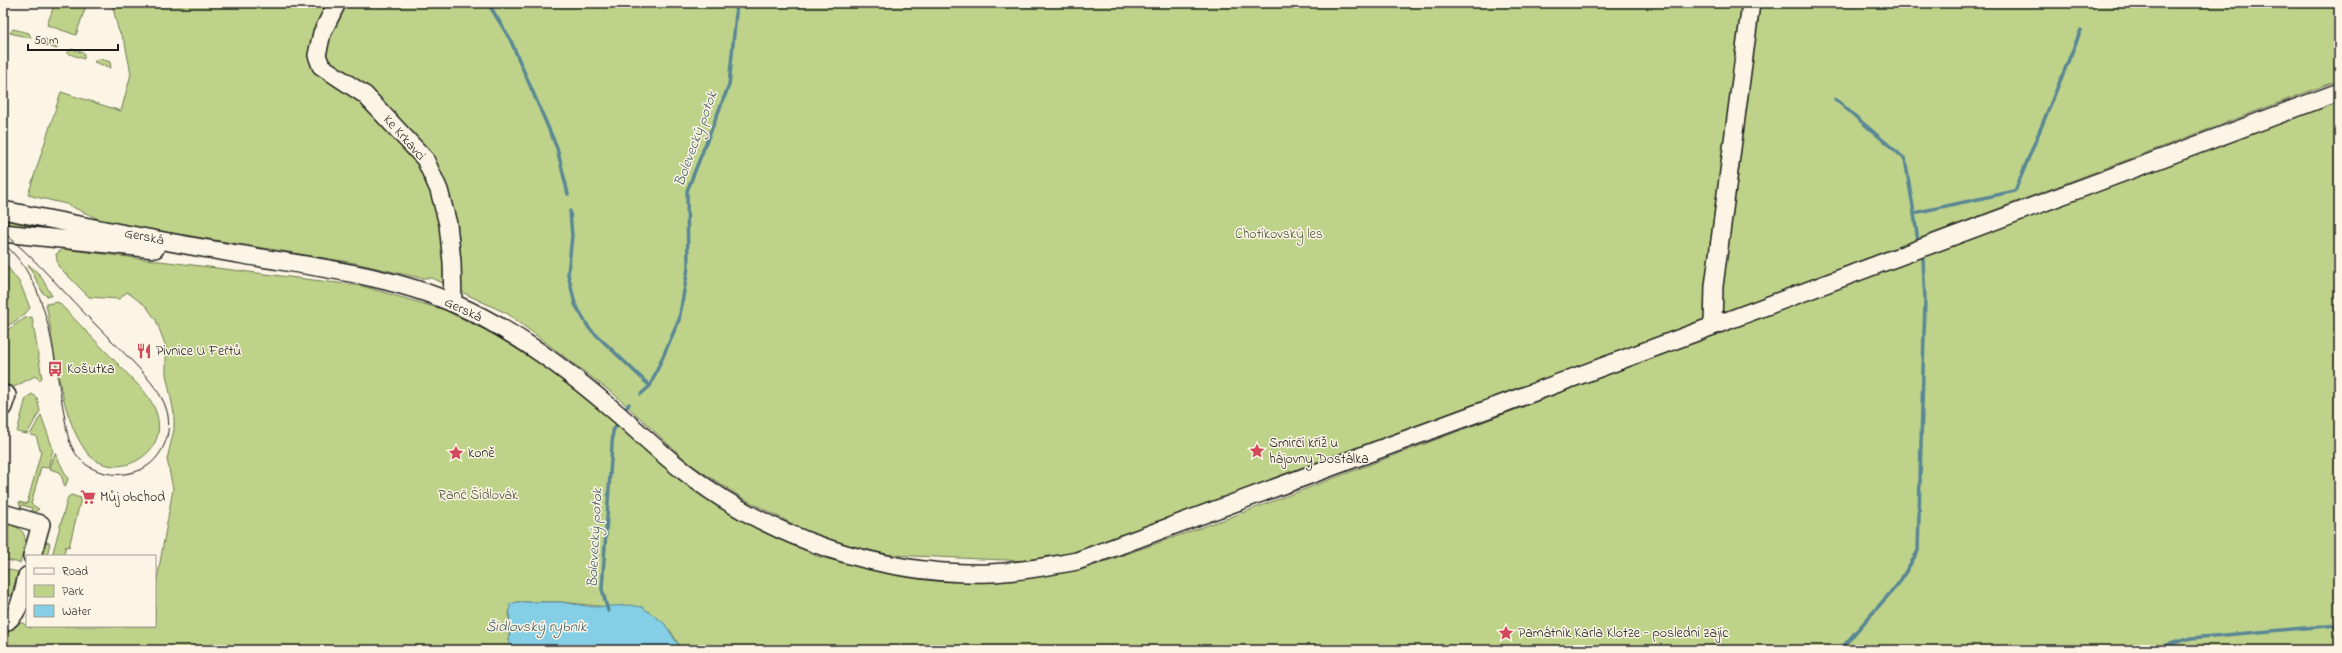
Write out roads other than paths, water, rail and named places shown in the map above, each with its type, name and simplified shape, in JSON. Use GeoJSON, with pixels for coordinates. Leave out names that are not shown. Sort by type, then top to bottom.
{"type":"FeatureCollection","features":[{"type":"Feature","properties":{"kind":"street","name":"Ke Krkavci"},"geometry":{"type":"LineString","coordinates":[[337,3],[322,33],[317,55],[322,66],[365,96],[425,160],[439,190],[448,224],[452,262],[453,303]]}},
{"type":"Feature","properties":{"kind":"street"},"geometry":{"type":"LineString","coordinates":[[1714,326],[1714,286],[1752,3]]}},
{"type":"Feature","properties":{"kind":"street","name":"Gerská"},"geometry":{"type":"LineString","coordinates":[[3,210],[188,246],[363,276],[453,303],[498,327],[538,351],[568,372],[685,472],[739,507],[783,530],[830,549],[901,567],[990,573],[1028,570],[1077,561],[1714,326],[2339,92]]}},
{"type":"Feature","properties":{"kind":"street","name":"Gerská"},"geometry":{"type":"LineString","coordinates":[[3,233],[286,262]]}},
{"type":"Feature","properties":{"kind":"street"},"geometry":{"type":"LineString","coordinates":[[3,394],[6,395],[3,407]]}},
{"type":"Feature","properties":{"kind":"street"},"geometry":{"type":"LineString","coordinates":[[3,513],[41,524],[32,555]]}},
{"type":"Feature","properties":{"kind":"street"},"geometry":{"type":"LineString","coordinates":[[3,624],[14,615],[19,608],[26,580]]}},
{"type":"Feature","properties":{"kind":"water","name":"Šidlovský rybník"},"geometry":{"type":"Polygon","coordinates":[[[517,602],[561,602],[593,607],[629,605],[642,607],[664,623],[682,650],[509,650],[510,604],[517,602]]]}},
{"type":"Feature","properties":{"kind":"waterway"},"geometry":{"type":"LineString","coordinates":[[488,3],[510,39],[557,148],[568,194]]}},
{"type":"Feature","properties":{"kind":"waterway","name":"Bolevecký potok"},"geometry":{"type":"LineString","coordinates":[[641,394],[650,386],[679,320],[688,268],[687,191],[729,85],[737,3]]}},
{"type":"Feature","properties":{"kind":"waterway"},"geometry":{"type":"LineString","coordinates":[[1918,242],[1914,213],[2015,191],[2081,30]]}},
{"type":"Feature","properties":{"kind":"waterway"},"geometry":{"type":"LineString","coordinates":[[1835,99],[1905,159],[1914,213]]}},
{"type":"Feature","properties":{"kind":"waterway"},"geometry":{"type":"LineString","coordinates":[[570,211],[572,236],[568,274],[575,304],[589,328],[650,386]]}},
{"type":"Feature","properties":{"kind":"waterway"},"geometry":{"type":"LineString","coordinates":[[1840,650],[1899,583],[1918,551],[1925,300],[1923,259]]}},
{"type":"Feature","properties":{"kind":"waterway","name":"Bolevecký potok"},"geometry":{"type":"LineString","coordinates":[[608,611],[602,589],[613,431],[616,426]]}},
{"type":"Feature","properties":{"kind":"waterway"},"geometry":{"type":"LineString","coordinates":[[2150,650],[2191,638],[2339,625]]}},
{"type":"Feature","properties":{"kind":"tram line"},"geometry":{"type":"LineString","coordinates":[[3,232],[40,266],[136,365],[155,387],[162,398],[166,408],[169,426],[165,444],[155,459],[148,465],[131,473],[111,474],[93,469],[78,457],[73,449],[68,434],[52,341],[40,298],[31,278],[19,259],[3,243]]}},
{"type":"Feature","properties":{"kind":"place","name":"Pivnice U Feřtů"},"geometry":{"type":"Point","coordinates":[144,351]}},
{"type":"Feature","properties":{"kind":"place","name":"Košutka"},"geometry":{"type":"Point","coordinates":[55,369]}},
{"type":"Feature","properties":{"kind":"place","name":"Smírčí kříž u hájovny Dostálka"},"geometry":{"type":"Point","coordinates":[1257,451]}},
{"type":"Feature","properties":{"kind":"place","name":"koně"},"geometry":{"type":"Point","coordinates":[456,453]}},
{"type":"Feature","properties":{"kind":"place","name":"Můj obchod"},"geometry":{"type":"Point","coordinates":[88,497]}},
{"type":"Feature","properties":{"kind":"place","name":"Památník Karla Klotze - poslední zajíc"},"geometry":{"type":"Point","coordinates":[1506,633]}},
{"type":"Feature","properties":{"kind":"park label","name":"Chotíkovský les"},"geometry":{"type":"Point","coordinates":[1279,234]}},
{"type":"Feature","properties":{"kind":"park label","name":"Ranč Šídlovák"},"geometry":{"type":"Point","coordinates":[478,495]}}]}
